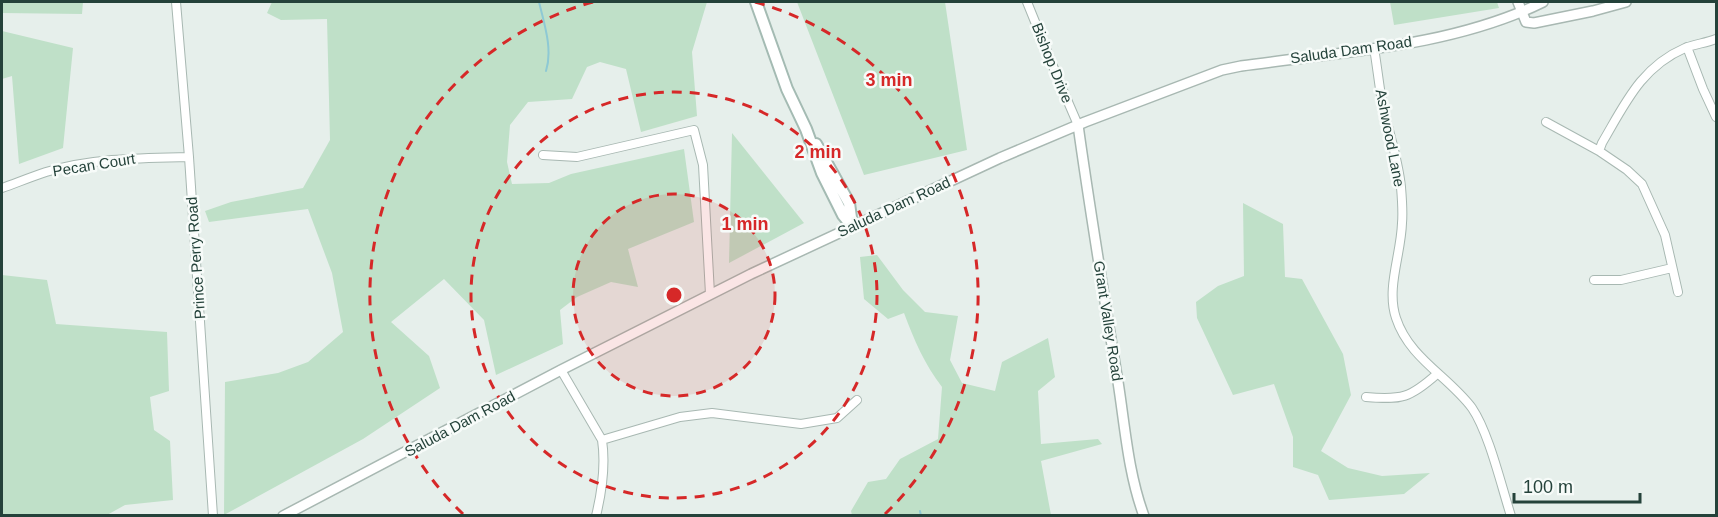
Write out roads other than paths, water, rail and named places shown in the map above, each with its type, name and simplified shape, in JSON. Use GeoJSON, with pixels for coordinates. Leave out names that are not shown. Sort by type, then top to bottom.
{"type":"FeatureCollection","features":[{"type":"Feature","properties":{"kind":"main road"},"geometry":{"type":"LineString","coordinates":[[756,2],[787,89],[806,129],[849,203],[852,226]]}},
{"type":"Feature","properties":{"kind":"street","name":"Prince Perry Road"},"geometry":{"type":"LineString","coordinates":[[176,2],[189,157],[213,516]]}},
{"type":"Feature","properties":{"kind":"street","name":"Bishop Drive"},"geometry":{"type":"LineString","coordinates":[[1027,2],[1078,125]]}},
{"type":"Feature","properties":{"kind":"street"},"geometry":{"type":"LineString","coordinates":[[1518,2],[1526,22],[1534,23],[1598,5],[1626,2]]}},
{"type":"Feature","properties":{"kind":"street","name":"Saluda Dam Road"},"geometry":{"type":"LineString","coordinates":[[283,516],[710,294],[1000,158],[1078,125],[1222,70],[1374,48],[1461,32],[1521,12],[1543,2]]}},
{"type":"Feature","properties":{"kind":"street"},"geometry":{"type":"LineString","coordinates":[[1599,151],[1644,76],[1656,65],[1687,47],[1716,39]]}},
{"type":"Feature","properties":{"kind":"street"},"geometry":{"type":"LineString","coordinates":[[1687,47],[1716,117]]}},
{"type":"Feature","properties":{"kind":"street","name":"Ashwood Lane"},"geometry":{"type":"LineString","coordinates":[[1374,48],[1382,100],[1401,185],[1402,224],[1392,305],[1397,321],[1418,355],[1456,390],[1473,410],[1481,426],[1511,516]]}},
{"type":"Feature","properties":{"kind":"street"},"geometry":{"type":"LineString","coordinates":[[1546,122],[1599,151],[1627,170],[1642,184],[1665,235],[1678,291]]}},
{"type":"Feature","properties":{"kind":"street","name":"Grant Valley Road"},"geometry":{"type":"LineString","coordinates":[[1078,125],[1128,449],[1144,516]]}},
{"type":"Feature","properties":{"kind":"street"},"geometry":{"type":"LineString","coordinates":[[543,155],[577,157],[694,130],[703,165],[710,294]]}},
{"type":"Feature","properties":{"kind":"street","name":"Pecan Court"},"geometry":{"type":"LineString","coordinates":[[2,188],[46,172],[96,162],[136,158],[189,157]]}},
{"type":"Feature","properties":{"kind":"street"},"geometry":{"type":"LineString","coordinates":[[1594,280],[1621,280],[1672,268]]}},
{"type":"Feature","properties":{"kind":"street"},"geometry":{"type":"LineString","coordinates":[[561,370],[602,440],[603,490],[596,516]]}},
{"type":"Feature","properties":{"kind":"street"},"geometry":{"type":"LineString","coordinates":[[1366,397],[1401,398],[1419,390],[1437,374]]}},
{"type":"Feature","properties":{"kind":"street"},"geometry":{"type":"LineString","coordinates":[[602,440],[680,417],[712,413],[801,423],[837,418],[857,400]]}},
{"type":"Feature","properties":{"kind":"waterway"},"geometry":{"type":"LineString","coordinates":[[539,2],[549,54],[546,71]]}},
{"type":"Feature","properties":{"kind":"waterway"},"geometry":{"type":"LineString","coordinates":[[920,511],[921,516]]}}]}
